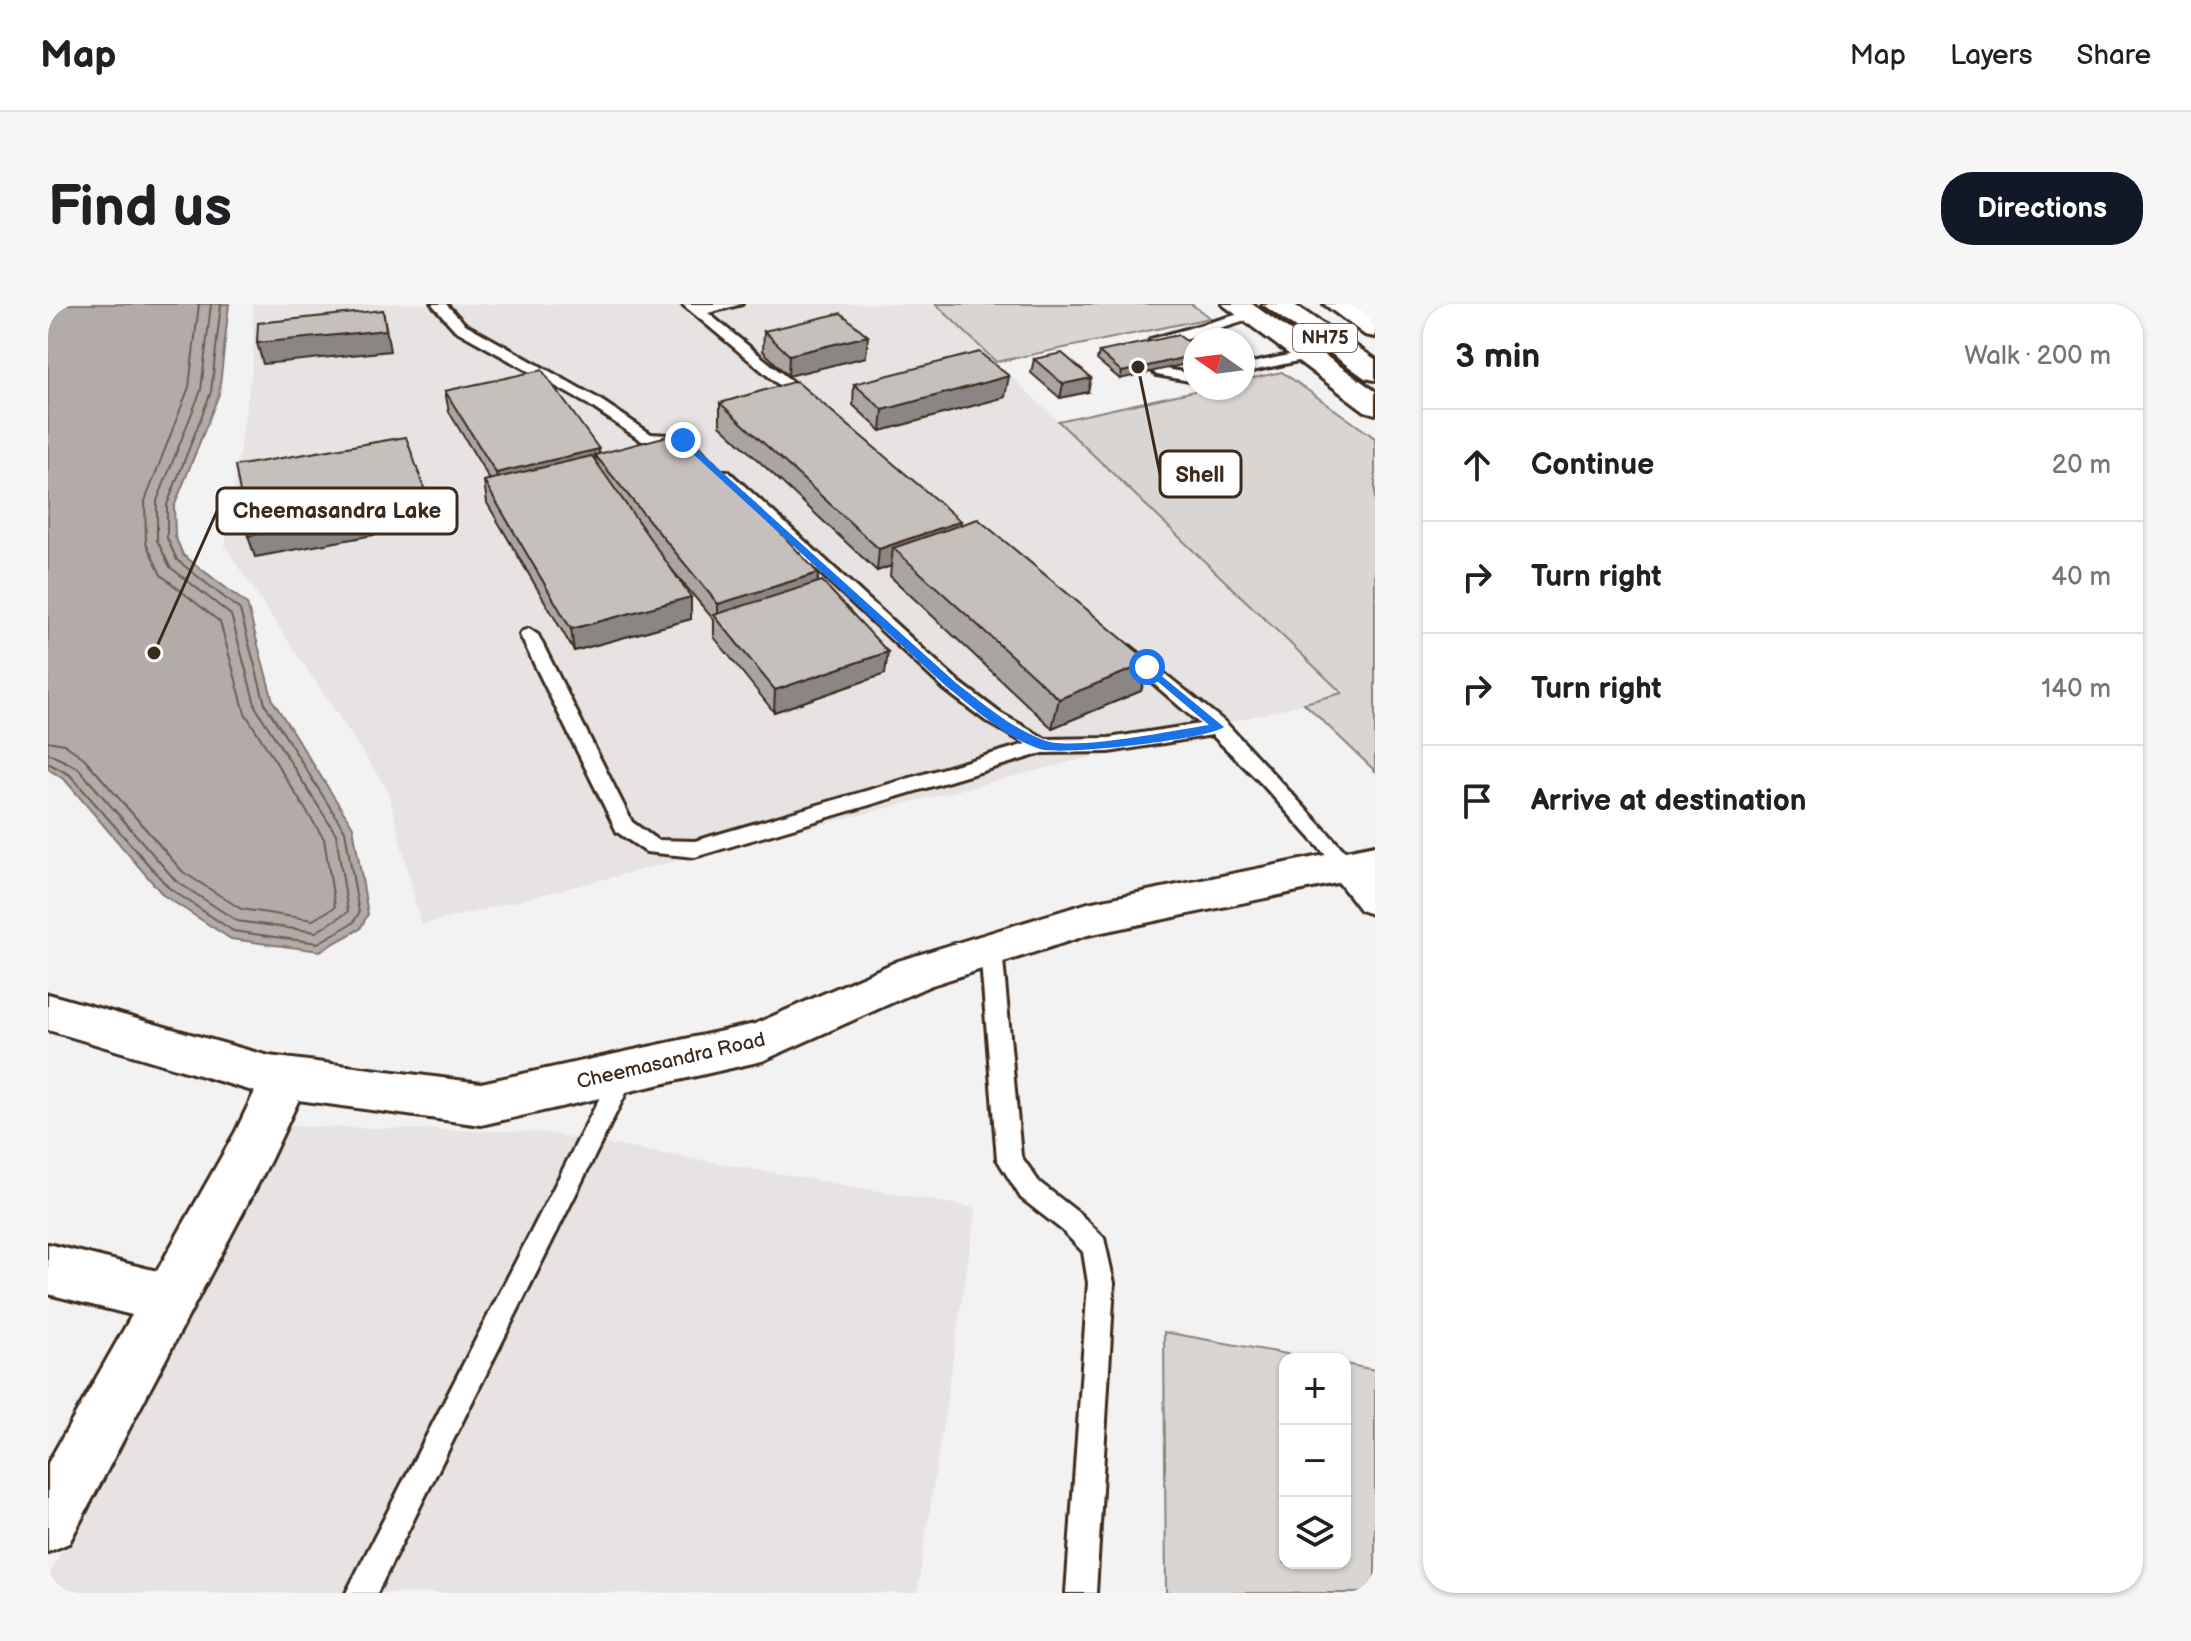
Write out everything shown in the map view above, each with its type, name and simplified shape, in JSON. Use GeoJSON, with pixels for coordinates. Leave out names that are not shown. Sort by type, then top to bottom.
{"type":"FeatureCollection","features":[{"type":"Feature","properties":{"kind":"main road","name":"NH75"},"geometry":{"type":"LineString","coordinates":[[1337,304],[1375,329]]}},
{"type":"Feature","properties":{"kind":"main road","name":"NH75"},"geometry":{"type":"LineString","coordinates":[[1253,308],[1375,372]]}},
{"type":"Feature","properties":{"kind":"main road"},"geometry":{"type":"LineString","coordinates":[[1253,308],[1307,355],[1375,405]]}},
{"type":"Feature","properties":{"kind":"main road","name":"Cheemasandra Road"},"geometry":{"type":"LineString","coordinates":[[48,1012],[285,1078],[481,1104],[762,1042],[914,973],[1088,919],[1366,875]]}},
{"type":"Feature","properties":{"kind":"main road"},"geometry":{"type":"LineString","coordinates":[[50,1516],[253,1146],[285,1078]]}},
{"type":"Feature","properties":{"kind":"main road"},"geometry":{"type":"LineString","coordinates":[[48,1269],[169,1299]]}},
{"type":"Feature","properties":{"kind":"lane"},"geometry":{"type":"LineString","coordinates":[[439,304],[460,327],[517,362],[594,402],[647,438],[683,440],[694,447],[951,685],[993,717],[1043,746]]}},
{"type":"Feature","properties":{"kind":"lane"},"geometry":{"type":"LineString","coordinates":[[694,307],[735,304]]}},
{"type":"Feature","properties":{"kind":"lane"},"geometry":{"type":"LineString","coordinates":[[694,307],[823,414]]}},
{"type":"Feature","properties":{"kind":"lane"},"geometry":{"type":"LineString","coordinates":[[1196,328],[1253,308]]}},
{"type":"Feature","properties":{"kind":"lane"},"geometry":{"type":"LineString","coordinates":[[1183,333],[1156,342],[1142,357],[1153,368],[1183,375]]}},
{"type":"Feature","properties":{"kind":"lane"},"geometry":{"type":"LineString","coordinates":[[1255,366],[1307,355]]}},
{"type":"Feature","properties":{"kind":"lane"},"geometry":{"type":"LineString","coordinates":[[529,635],[624,827],[653,847],[695,849],[1043,746],[1109,745],[1219,727]]}},
{"type":"Feature","properties":{"kind":"lane"},"geometry":{"type":"LineString","coordinates":[[1110,639],[1219,727],[1366,875]]}},
{"type":"Feature","properties":{"kind":"lane"},"geometry":{"type":"LineString","coordinates":[[991,949],[1009,1159],[1030,1190],[1071,1222],[1095,1247],[1101,1283],[1081,1593]]}},
{"type":"Feature","properties":{"kind":"lane"},"geometry":{"type":"LineString","coordinates":[[361,1593],[624,1073]]}},
{"type":"Feature","properties":{"kind":"shaded area"},"geometry":{"type":"Polygon","coordinates":[[[253,304],[936,304],[1342,694],[421,925],[388,790],[225,547],[253,362],[253,304]]]}},
{"type":"Feature","properties":{"kind":"shaded area"},"geometry":{"type":"Polygon","coordinates":[[[936,304],[1191,304],[1210,318],[996,362],[936,304]]]}},
{"type":"Feature","properties":{"kind":"shaded area"},"geometry":{"type":"Polygon","coordinates":[[[1282,372],[1375,438],[1375,771],[1304,703],[1342,693],[1058,421],[1183,394],[1183,400],[1255,400],[1255,378],[1282,372]]]}},
{"type":"Feature","properties":{"kind":"shaded area"},"geometry":{"type":"Polygon","coordinates":[[[285,1126],[539,1132],[976,1208],[917,1593],[48,1593],[48,1577],[285,1126]]]}},
{"type":"Feature","properties":{"kind":"shaded area"},"geometry":{"type":"Polygon","coordinates":[[[1164,1332],[1281,1353],[1279,1353],[1279,1569],[1351,1569],[1351,1365],[1375,1370],[1375,1593],[1166,1593],[1164,1332]]]}},
{"type":"Feature","properties":{"kind":"water"},"geometry":{"type":"Polygon","coordinates":[[[48,304],[229,304],[219,394],[174,507],[175,536],[183,555],[247,604],[273,701],[353,827],[368,914],[360,929],[320,951],[231,939],[163,895],[65,780],[48,769],[48,304]]]}},
{"type":"Feature","properties":{"kind":"building"},"geometry":{"type":"Polygon","coordinates":[[[383,310],[386,330],[257,343],[258,323],[383,310]]]}},
{"type":"Feature","properties":{"kind":"building"},"geometry":{"type":"Polygon","coordinates":[[[841,313],[868,336],[789,355],[764,331],[841,313]]]}},
{"type":"Feature","properties":{"kind":"building"},"geometry":{"type":"Polygon","coordinates":[[[1178,335],[1183,339],[1183,358],[1122,372],[1099,352],[1178,335]]]}},
{"type":"Feature","properties":{"kind":"building"},"geometry":{"type":"Polygon","coordinates":[[[979,352],[1009,376],[883,410],[854,384],[979,352]]]}},
{"type":"Feature","properties":{"kind":"building"},"geometry":{"type":"Polygon","coordinates":[[[1062,353],[1091,378],[1063,384],[1034,359],[1062,353]]]}},
{"type":"Feature","properties":{"kind":"building"},"geometry":{"type":"Polygon","coordinates":[[[542,370],[599,449],[496,473],[445,391],[542,370]]]}},
{"type":"Feature","properties":{"kind":"building"},"geometry":{"type":"Polygon","coordinates":[[[796,381],[961,521],[879,549],[720,403],[796,381]]]}},
{"type":"Feature","properties":{"kind":"building"},"geometry":{"type":"Polygon","coordinates":[[[686,431],[818,573],[718,604],[595,455],[686,431]]]}},
{"type":"Feature","properties":{"kind":"building"},"geometry":{"type":"Polygon","coordinates":[[[406,437],[429,502],[248,536],[235,466],[406,437]]]}},
{"type":"Feature","properties":{"kind":"building"},"geometry":{"type":"Polygon","coordinates":[[[592,456],[691,597],[571,629],[484,481],[592,456]]]}},
{"type":"Feature","properties":{"kind":"building"},"geometry":{"type":"Polygon","coordinates":[[[978,519],[1150,662],[1059,699],[893,548],[978,519]]]}},
{"type":"Feature","properties":{"kind":"building"},"geometry":{"type":"Polygon","coordinates":[[[822,581],[888,652],[775,690],[714,615],[822,581]]]}},
{"type":"Feature","properties":{"kind":"place","name":"Shell"},"geometry":{"type":"Point","coordinates":[1138,367]}},
{"type":"Feature","properties":{"kind":"place","name":"Cheemasandra Lake"},"geometry":{"type":"Point","coordinates":[154,653]}},
{"type":"Feature","properties":{"kind":"route"},"geometry":{"type":"LineString","coordinates":[[683,440],[951,685],[993,717],[1043,746],[1074,748],[1109,745],[1219,727],[1147,667]]}}]}
